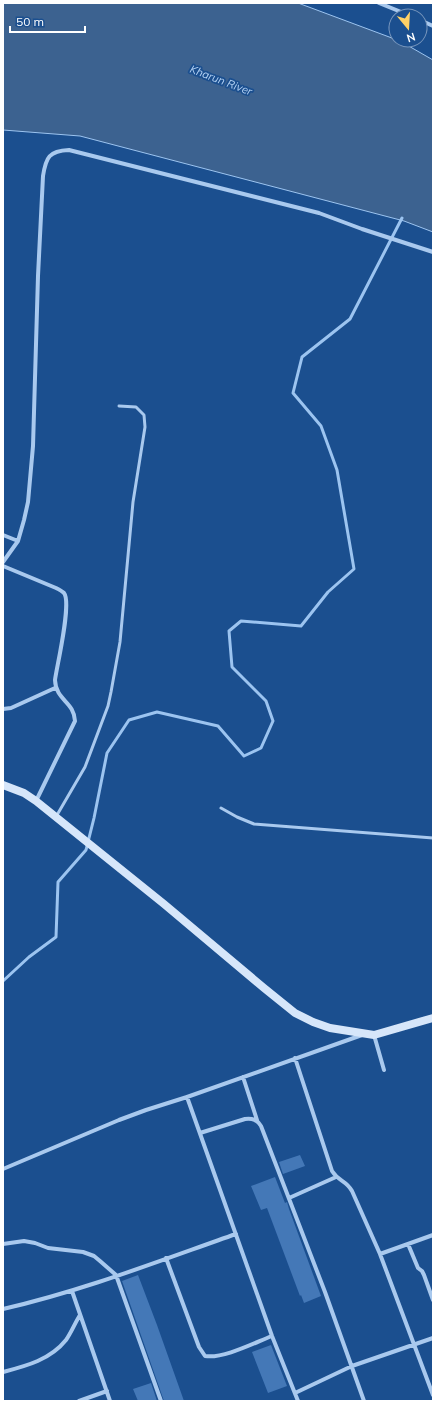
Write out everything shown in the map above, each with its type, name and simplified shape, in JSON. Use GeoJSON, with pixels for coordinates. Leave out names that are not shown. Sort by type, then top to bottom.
{"type":"FeatureCollection","features":[{"type":"Feature","properties":{"kind":"street"},"geometry":{"type":"LineString","coordinates":[[379,3],[391,8]]}},
{"type":"Feature","properties":{"kind":"street"},"geometry":{"type":"LineString","coordinates":[[3,562],[18,541],[28,502],[33,446],[38,276],[43,176],[45,163],[49,155],[58,150],[69,150],[320,214],[433,252]]}},
{"type":"Feature","properties":{"kind":"street"},"geometry":{"type":"LineString","coordinates":[[3,535],[18,541]]}},
{"type":"Feature","properties":{"kind":"street"},"geometry":{"type":"LineString","coordinates":[[3,566],[64,592],[66,599],[66,619],[54,680],[55,688],[61,698],[71,707],[74,714],[74,721],[36,801]]}},
{"type":"Feature","properties":{"kind":"street"},"geometry":{"type":"LineString","coordinates":[[3,708],[11,708],[55,688]]}},
{"type":"Feature","properties":{"kind":"street"},"geometry":{"type":"LineString","coordinates":[[3,785],[24,793],[36,801],[295,1013],[330,1028],[374,1035],[433,1018]]}},
{"type":"Feature","properties":{"kind":"street"},"geometry":{"type":"LineString","coordinates":[[3,1169],[119,1120],[363,1034]]}},
{"type":"Feature","properties":{"kind":"street"},"geometry":{"type":"LineString","coordinates":[[374,1035],[384,1070]]}},
{"type":"Feature","properties":{"kind":"street"},"geometry":{"type":"LineString","coordinates":[[295,1058],[332,1171],[336,1178],[349,1185],[380,1254],[433,1395]]}},
{"type":"Feature","properties":{"kind":"street"},"geometry":{"type":"LineString","coordinates":[[243,1077],[257,1120],[261,1126],[325,1292],[364,1401]]}},
{"type":"Feature","properties":{"kind":"street"},"geometry":{"type":"LineString","coordinates":[[187,1097],[272,1336],[298,1401]]}},
{"type":"Feature","properties":{"kind":"street"},"geometry":{"type":"LineString","coordinates":[[200,1133],[245,1119],[251,1118],[257,1120]]}},
{"type":"Feature","properties":{"kind":"street"},"geometry":{"type":"LineString","coordinates":[[289,1198],[336,1178]]}},
{"type":"Feature","properties":{"kind":"street"},"geometry":{"type":"LineString","coordinates":[[3,1309],[28,1304],[116,1276],[236,1234]]}},
{"type":"Feature","properties":{"kind":"street"},"geometry":{"type":"LineString","coordinates":[[380,1254],[433,1235]]}},
{"type":"Feature","properties":{"kind":"street"},"geometry":{"type":"LineString","coordinates":[[3,1244],[24,1241],[48,1248],[83,1252],[94,1256],[116,1276],[160,1401]]}},
{"type":"Feature","properties":{"kind":"street"},"geometry":{"type":"LineString","coordinates":[[408,1244],[418,1268],[424,1275],[433,1300]]}},
{"type":"Feature","properties":{"kind":"street"},"geometry":{"type":"LineString","coordinates":[[166,1258],[199,1347],[205,1356],[213,1358],[272,1336]]}},
{"type":"Feature","properties":{"kind":"street"},"geometry":{"type":"LineString","coordinates":[[72,1290],[110,1401]]}},
{"type":"Feature","properties":{"kind":"street"},"geometry":{"type":"LineString","coordinates":[[3,1372],[26,1366],[47,1357],[66,1339],[80,1315]]}},
{"type":"Feature","properties":{"kind":"street"},"geometry":{"type":"LineString","coordinates":[[295,1393],[352,1366],[433,1338]]}},
{"type":"Feature","properties":{"kind":"street"},"geometry":{"type":"LineString","coordinates":[[79,1401],[107,1391]]}},
{"type":"Feature","properties":{"kind":"lane"},"geometry":{"type":"LineString","coordinates":[[56,817],[81,776],[91,753],[112,692],[119,648],[133,502],[144,427],[144,415],[136,407],[119,406]]}},
{"type":"Feature","properties":{"kind":"lane"},"geometry":{"type":"LineString","coordinates":[[221,808],[254,824],[433,838]]}},
{"type":"Feature","properties":{"kind":"water","name":"Kharun River"},"geometry":{"type":"Polygon","coordinates":[[[3,3],[298,3],[388,37],[388,48],[412,48],[433,60],[433,232],[404,221],[80,136],[3,130],[3,3]]]}},
{"type":"Feature","properties":{"kind":"building"},"geometry":{"type":"Polygon","coordinates":[[[300,1155],[305,1166],[283,1174],[279,1162],[300,1155]]]}},
{"type":"Feature","properties":{"kind":"building"},"geometry":{"type":"Polygon","coordinates":[[[275,1177],[285,1203],[287,1202],[321,1296],[304,1303],[267,1208],[261,1210],[251,1186],[275,1177]]]}},
{"type":"Feature","properties":{"kind":"building"},"geometry":{"type":"Polygon","coordinates":[[[138,1275],[184,1401],[164,1401],[122,1281],[138,1275]]]}},
{"type":"Feature","properties":{"kind":"building"},"geometry":{"type":"Polygon","coordinates":[[[271,1345],[287,1386],[268,1393],[252,1352],[271,1345]]]}},
{"type":"Feature","properties":{"kind":"building"},"geometry":{"type":"Polygon","coordinates":[[[151,1383],[157,1401],[138,1401],[133,1389],[151,1383]]]}},
{"type":"Feature","properties":{"kind":"waterway"},"geometry":{"type":"LineString","coordinates":[[3,981],[29,957],[56,937],[58,882],[86,850],[107,753],[129,720],[157,712],[218,726],[244,756],[261,748],[273,721],[266,701],[232,667],[229,631],[241,621],[301,626],[328,592],[354,569],[337,470],[321,426],[293,393],[302,357],[350,319],[402,218]]}}]}
